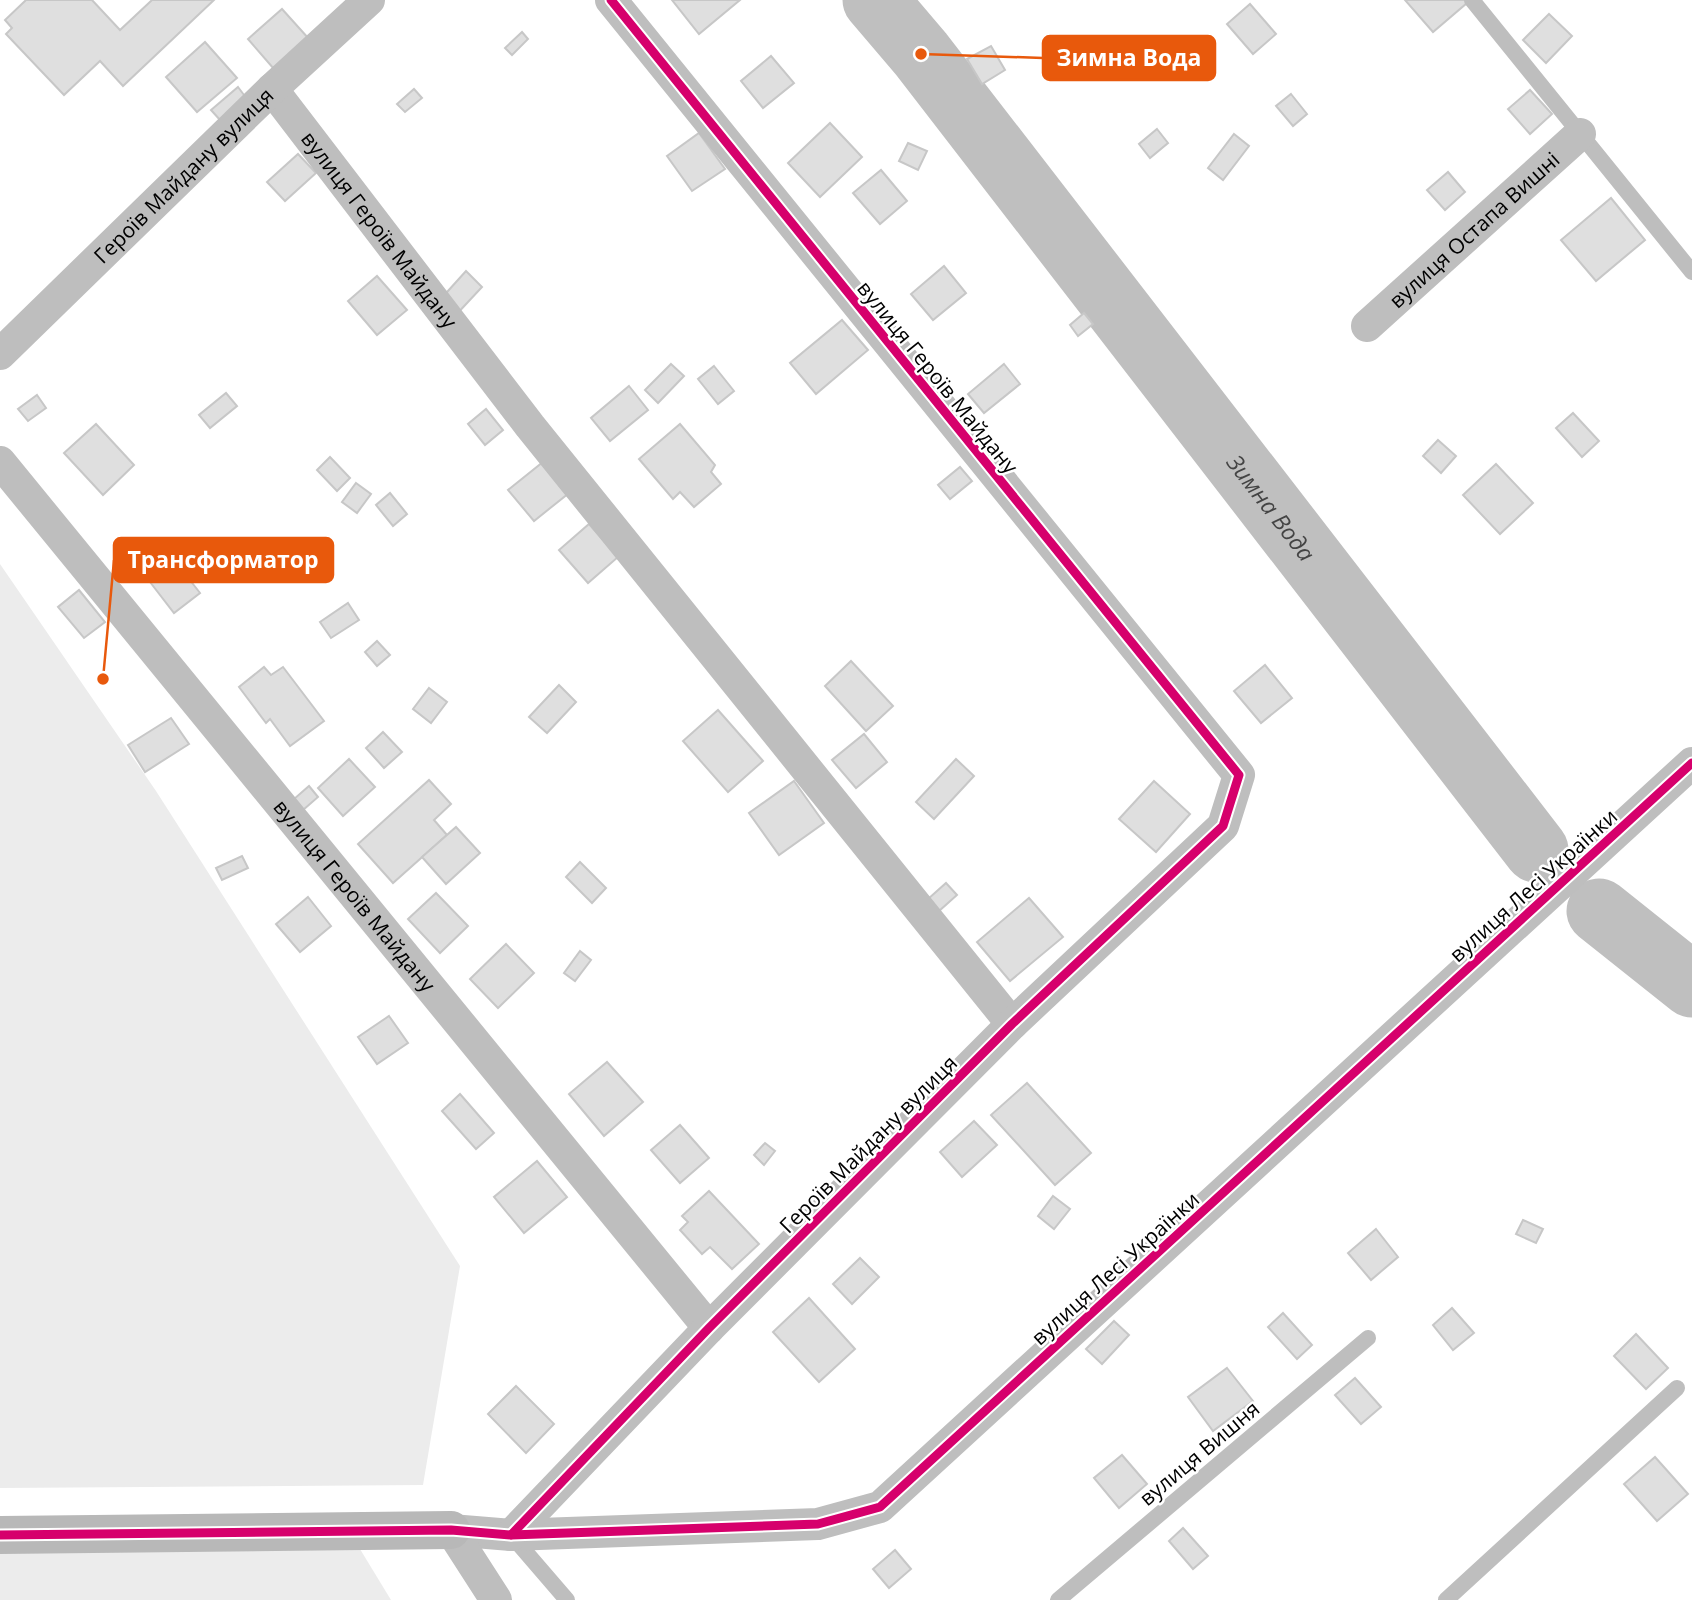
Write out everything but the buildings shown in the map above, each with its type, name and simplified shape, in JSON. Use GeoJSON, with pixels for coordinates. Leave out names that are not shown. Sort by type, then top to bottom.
{"type":"FeatureCollection","features":[{"type":"Feature","properties":{"kind":"street","name":"Героїв Майдану вулиця"},"geometry":{"type":"LineString","coordinates":[[0,354],[272,89],[369,0]]}},
{"type":"Feature","properties":{"kind":"street","name":"вулиця Героїв Майдану"},"geometry":{"type":"LineString","coordinates":[[611,0],[1239,775]]}},
{"type":"Feature","properties":{"kind":"street","name":"вулиця Героїв Майдану"},"geometry":{"type":"LineString","coordinates":[[272,89],[530,426],[1012,1024]]}},
{"type":"Feature","properties":{"kind":"street","name":"вулиця Остапа Вишні"},"geometry":{"type":"LineString","coordinates":[[1367,326],[1580,134]]}},
{"type":"Feature","properties":{"kind":"street","name":"вулиця Героїв Майдану"},"geometry":{"type":"LineString","coordinates":[[0,462],[709,1328]]}},
{"type":"Feature","properties":{"kind":"street","name":"вулиця Лесі Українки"},"geometry":{"type":"LineString","coordinates":[[451,1530],[511,1535],[818,1524],[880,1507],[1692,763]]}},
{"type":"Feature","properties":{"kind":"street","name":"Героїв Майдану вулиця"},"geometry":{"type":"LineString","coordinates":[[511,1535],[709,1328],[1012,1024],[1223,826],[1239,775]]}},
{"type":"Feature","properties":{"kind":"street"},"geometry":{"type":"LineString","coordinates":[[0,1535],[451,1530],[496,1600]]}},
{"type":"Feature","properties":{"kind":"lane"},"geometry":{"type":"LineString","coordinates":[[1472,0],[1692,272]]}},
{"type":"Feature","properties":{"kind":"lane","name":"вулиця Вишня"},"geometry":{"type":"LineString","coordinates":[[1058,1600],[1368,1338]]}},
{"type":"Feature","properties":{"kind":"lane"},"geometry":{"type":"LineString","coordinates":[[1446,1600],[1677,1388]]}},
{"type":"Feature","properties":{"kind":"lane"},"geometry":{"type":"LineString","coordinates":[[511,1535],[567,1600]]}},
{"type":"Feature","properties":{"kind":"shaded area"},"geometry":{"type":"Polygon","coordinates":[[[0,564],[156,791],[460,1266],[423,1485],[0,1488],[0,564]]]}},
{"type":"Feature","properties":{"kind":"shaded area"},"geometry":{"type":"Polygon","coordinates":[[[349,1531],[391,1600],[0,1600],[0,1541],[349,1531]]]}},
{"type":"Feature","properties":{"kind":"waterway","name":"Зимна Вода"},"geometry":{"type":"LineString","coordinates":[[875,0],[921,54],[1536,850]]}},
{"type":"Feature","properties":{"kind":"waterway","name":"Зимна Вода"},"geometry":{"type":"LineString","coordinates":[[1599,911],[1692,985]]}},
{"type":"Feature","properties":{"kind":"cycle path"},"geometry":{"type":"LineString","coordinates":[[511,1535],[709,1328],[1012,1024],[1223,826],[1239,775],[611,0]]}},
{"type":"Feature","properties":{"kind":"cycle path"},"geometry":{"type":"LineString","coordinates":[[0,1535],[451,1530],[511,1535],[818,1524],[880,1507],[1692,763]]}},
{"type":"Feature","properties":{"kind":"place","name":"Зимна Вода"},"geometry":{"type":"Point","coordinates":[921,54]}},
{"type":"Feature","properties":{"kind":"place","name":"Трансформатор"},"geometry":{"type":"Point","coordinates":[103,679]}}]}
